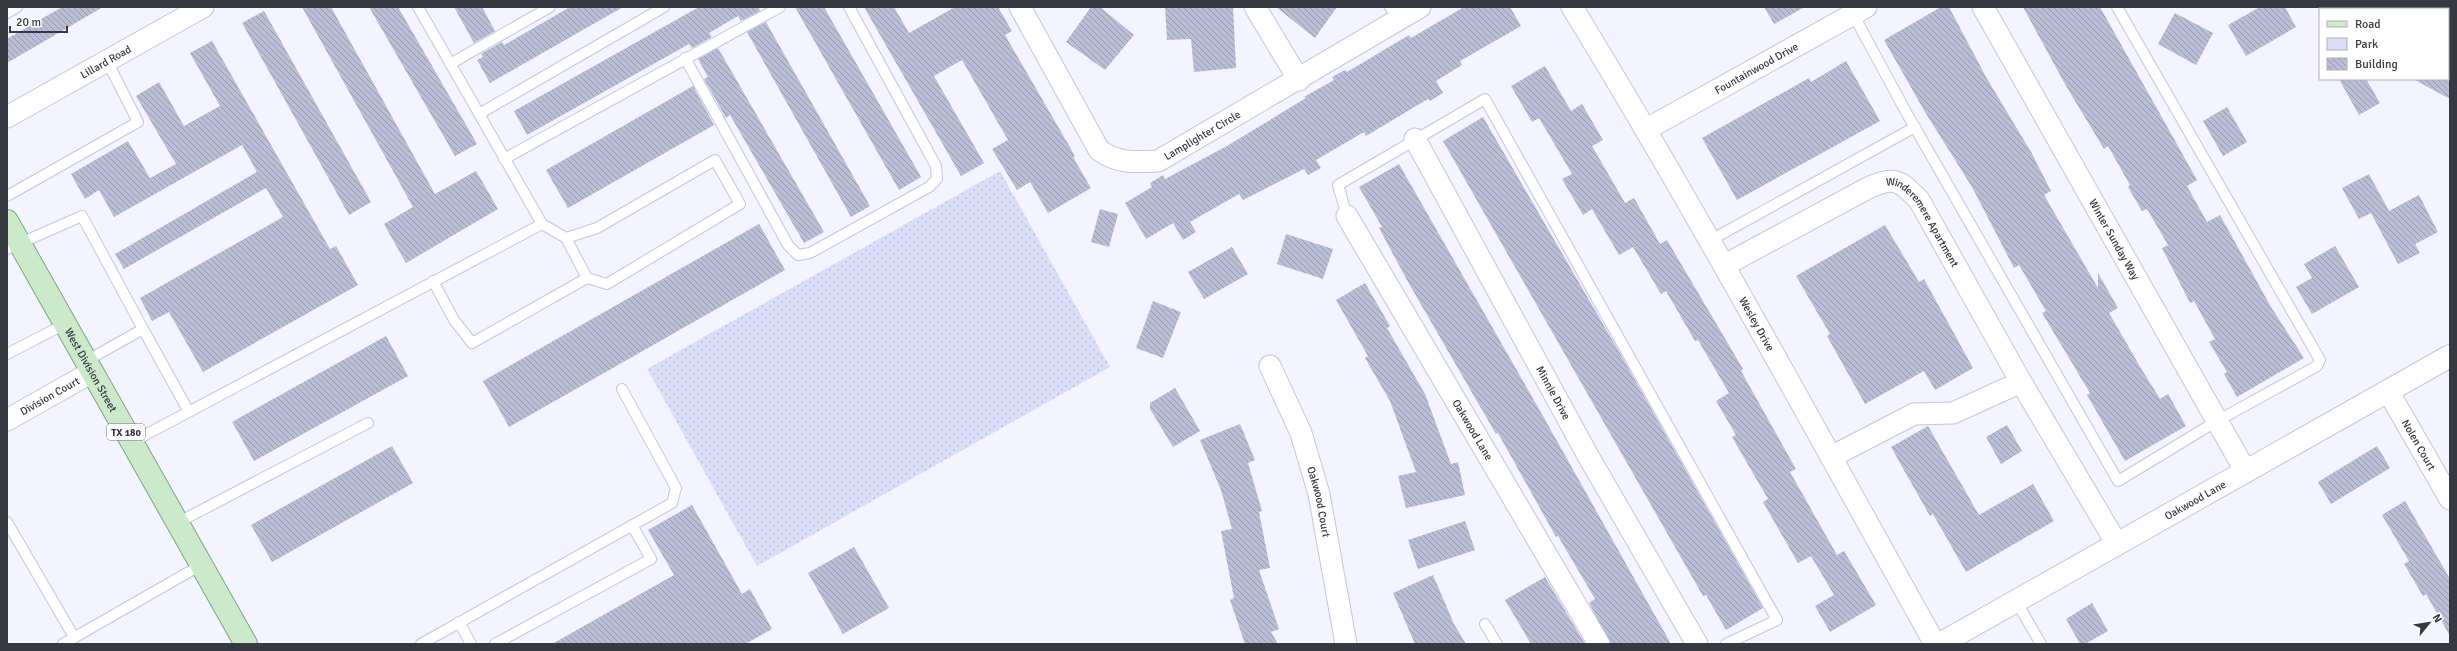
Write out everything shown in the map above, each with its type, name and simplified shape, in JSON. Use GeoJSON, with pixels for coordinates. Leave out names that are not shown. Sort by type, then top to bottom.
{"type":"FeatureCollection","features":[{"type":"Feature","properties":{"kind":"main road","name":"West Division Street"},"geometry":{"type":"LineString","coordinates":[[7,221],[13,246],[65,324],[246,644]]}},
{"type":"Feature","properties":{"kind":"street","name":"Lamplighter Circle"},"geometry":{"type":"LineString","coordinates":[[1020,7],[1099,150],[1109,158],[1121,162],[1158,161],[1299,80],[1394,14],[1420,7]]}},
{"type":"Feature","properties":{"kind":"street"},"geometry":{"type":"LineString","coordinates":[[1254,7],[1299,80]]}},
{"type":"Feature","properties":{"kind":"street","name":"Wesley Drive"},"geometry":{"type":"LineString","coordinates":[[1572,7],[1647,129],[1726,265],[1831,457],[1936,644]]}},
{"type":"Feature","properties":{"kind":"street","name":"Winter Sunday Way"},"geometry":{"type":"LineString","coordinates":[[1983,7],[2246,472]]}},
{"type":"Feature","properties":{"kind":"street","name":"Lillard Road"},"geometry":{"type":"LineString","coordinates":[[7,117],[198,8]]}},
{"type":"Feature","properties":{"kind":"street","name":"Fountainwood Drive"},"geometry":{"type":"LineString","coordinates":[[1647,129],[1859,11]]}},
{"type":"Feature","properties":{"kind":"street","name":"Minnie Drive"},"geometry":{"type":"LineString","coordinates":[[1416,139],[1587,454],[1697,644]]}},
{"type":"Feature","properties":{"kind":"street","name":"Winderemere Apartment"},"geometry":{"type":"LineString","coordinates":[[1726,265],[1868,188],[1887,180],[1904,185],[1919,200],[2021,382],[2117,544]]}},
{"type":"Feature","properties":{"kind":"street","name":"Oakwood Lane"},"geometry":{"type":"LineString","coordinates":[[1347,216],[1599,644]]}},
{"type":"Feature","properties":{"kind":"street","name":"Oakwood Lane"},"geometry":{"type":"LineString","coordinates":[[1940,644],[2450,356]]}},
{"type":"Feature","properties":{"kind":"street","name":"Oakwood Court"},"geometry":{"type":"LineString","coordinates":[[1270,366],[1301,433],[1319,494],[1346,644]]}},
{"type":"Feature","properties":{"kind":"street","name":"Division Court"},"geometry":{"type":"LineString","coordinates":[[7,420],[89,367]]}},
{"type":"Feature","properties":{"kind":"street"},"geometry":{"type":"LineString","coordinates":[[1831,457],[1914,414],[1953,413],[2021,382]]}},
{"type":"Feature","properties":{"kind":"street","name":"Nolen Court"},"geometry":{"type":"LineString","coordinates":[[2388,391],[2450,499]]}},
{"type":"Feature","properties":{"kind":"lane"},"geometry":{"type":"LineString","coordinates":[[7,13],[17,7]]}},
{"type":"Feature","properties":{"kind":"lane"},"geometry":{"type":"LineString","coordinates":[[418,7],[542,224],[566,238],[587,278],[607,284],[740,204],[715,160],[597,228],[566,238]]}},
{"type":"Feature","properties":{"kind":"lane"},"geometry":{"type":"LineString","coordinates":[[450,64],[550,7]]}},
{"type":"Feature","properties":{"kind":"lane"},"geometry":{"type":"LineString","coordinates":[[479,114],[664,7]]}},
{"type":"Feature","properties":{"kind":"lane"},"geometry":{"type":"LineString","coordinates":[[504,158],[780,7]]}},
{"type":"Feature","properties":{"kind":"lane"},"geometry":{"type":"LineString","coordinates":[[685,58],[788,245],[798,255],[810,253],[929,187],[937,179],[936,166],[849,7]]}},
{"type":"Feature","properties":{"kind":"lane"},"geometry":{"type":"LineString","coordinates":[[1859,11],[1915,127],[2118,481],[2217,420],[2317,366],[2320,360],[2117,7]]}},
{"type":"Feature","properties":{"kind":"lane"},"geometry":{"type":"LineString","coordinates":[[7,196],[138,122],[107,61]]}},
{"type":"Feature","properties":{"kind":"lane"},"geometry":{"type":"LineString","coordinates":[[1347,216],[1338,185],[1485,99],[1777,620],[1726,644]]}},
{"type":"Feature","properties":{"kind":"lane"},"geometry":{"type":"LineString","coordinates":[[1711,240],[1915,127]]}},
{"type":"Feature","properties":{"kind":"lane"},"geometry":{"type":"LineString","coordinates":[[13,246],[82,216],[189,412]]}},
{"type":"Feature","properties":{"kind":"lane"},"geometry":{"type":"LineString","coordinates":[[132,442],[542,224]]}},
{"type":"Feature","properties":{"kind":"lane"},"geometry":{"type":"LineString","coordinates":[[433,281],[454,320],[472,343],[587,278]]}},
{"type":"Feature","properties":{"kind":"lane"},"geometry":{"type":"LineString","coordinates":[[7,354],[65,324]]}},
{"type":"Feature","properties":{"kind":"lane"},"geometry":{"type":"LineString","coordinates":[[89,367],[143,329]]}},
{"type":"Feature","properties":{"kind":"lane"},"geometry":{"type":"LineString","coordinates":[[421,644],[672,503],[676,488],[622,389]]}},
{"type":"Feature","properties":{"kind":"lane"},"geometry":{"type":"LineString","coordinates":[[177,523],[368,423]]}},
{"type":"Feature","properties":{"kind":"lane"},"geometry":{"type":"LineString","coordinates":[[7,522],[74,637]]}},
{"type":"Feature","properties":{"kind":"lane"},"geometry":{"type":"LineString","coordinates":[[495,644],[651,559],[632,525]]}},
{"type":"Feature","properties":{"kind":"lane"},"geometry":{"type":"LineString","coordinates":[[63,644],[201,565]]}},
{"type":"Feature","properties":{"kind":"lane"},"geometry":{"type":"LineString","coordinates":[[2016,601],[2041,644]]}},
{"type":"Feature","properties":{"kind":"lane"},"geometry":{"type":"LineString","coordinates":[[459,622],[472,644]]}},
{"type":"Feature","properties":{"kind":"lane"},"geometry":{"type":"LineString","coordinates":[[1485,624],[1497,644]]}},
{"type":"Feature","properties":{"kind":"green space"},"geometry":{"type":"Polygon","coordinates":[[[1000,171],[1110,367],[757,566],[647,369],[1000,171]]]}},
{"type":"Feature","properties":{"kind":"building"},"geometry":{"type":"Polygon","coordinates":[[[62,7],[103,7],[7,63],[7,39],[62,7]]]}},
{"type":"Feature","properties":{"kind":"building"},"geometry":{"type":"Polygon","coordinates":[[[302,7],[331,7],[435,194],[476,171],[498,209],[406,263],[384,224],[413,207],[302,7]]]}},
{"type":"Feature","properties":{"kind":"building"},"geometry":{"type":"Polygon","coordinates":[[[369,7],[398,7],[477,144],[455,156],[369,7]]]}},
{"type":"Feature","properties":{"kind":"building"},"geometry":{"type":"Polygon","coordinates":[[[454,7],[482,7],[495,31],[474,43],[454,7]]]}},
{"type":"Feature","properties":{"kind":"building"},"geometry":{"type":"Polygon","coordinates":[[[570,7],[623,7],[490,83],[477,60],[483,57],[481,54],[502,42],[504,45],[570,7]]]}},
{"type":"Feature","properties":{"kind":"building"},"geometry":{"type":"Polygon","coordinates":[[[699,7],[758,7],[760,11],[741,21],[738,16],[709,33],[712,37],[692,48],[689,44],[527,135],[514,111],[699,7]]]}},
{"type":"Feature","properties":{"kind":"building"},"geometry":{"type":"Polygon","coordinates":[[[795,7],[824,7],[921,177],[899,190],[795,7]]]}},
{"type":"Feature","properties":{"kind":"building"},"geometry":{"type":"Polygon","coordinates":[[[864,7],[894,7],[909,33],[955,7],[998,7],[1012,31],[1005,35],[1075,156],[1073,157],[1091,188],[1048,213],[1030,182],[1017,190],[992,149],[1008,140],[962,60],[934,76],[984,163],[961,176],[864,7]]]}},
{"type":"Feature","properties":{"kind":"building"},"geometry":{"type":"Polygon","coordinates":[[[1091,7],[1100,7],[1134,35],[1105,70],[1066,42],[1091,7]]]}},
{"type":"Feature","properties":{"kind":"building"},"geometry":{"type":"Polygon","coordinates":[[[1165,7],[1233,7],[1236,68],[1194,72],[1191,39],[1167,40],[1165,7]]]}},
{"type":"Feature","properties":{"kind":"building"},"geometry":{"type":"Polygon","coordinates":[[[1276,7],[1337,7],[1315,38],[1276,7]]]}},
{"type":"Feature","properties":{"kind":"building"},"geometry":{"type":"Polygon","coordinates":[[[1464,7],[1510,7],[1521,26],[1460,61],[1462,65],[1436,81],[1443,93],[1430,101],[1428,99],[1366,136],[1364,132],[1316,160],[1321,168],[1308,175],[1304,169],[1243,200],[1239,194],[1190,222],[1196,232],[1183,240],[1173,223],[1146,239],[1125,203],[1152,187],[1150,183],[1163,175],[1165,179],[1227,146],[1306,98],[1304,97],[1334,80],[1332,77],[1345,70],[1347,72],[1409,35],[1411,38],[1464,7]]]}},
{"type":"Feature","properties":{"kind":"building"},"geometry":{"type":"Polygon","coordinates":[[[1764,7],[1805,7],[1774,24],[1764,7]]]}},
{"type":"Feature","properties":{"kind":"building"},"geometry":{"type":"Polygon","coordinates":[[[1941,7],[1949,7],[1986,77],[2031,152],[2051,191],[2044,195],[2098,288],[2098,273],[2118,308],[2109,313],[2139,365],[2160,399],[2168,394],[2186,426],[2125,461],[2087,395],[2090,393],[2042,313],[2046,311],[2019,265],[2014,268],[1972,187],[1925,112],[1884,40],[1941,7]]]}},
{"type":"Feature","properties":{"kind":"building"},"geometry":{"type":"Polygon","coordinates":[[[2023,7],[2100,7],[2197,180],[2187,186],[2207,222],[2220,215],[2271,307],[2304,358],[2237,397],[2224,374],[2227,372],[2209,342],[2215,339],[2194,301],[2190,303],[2162,248],[2168,245],[2147,209],[2142,211],[2128,187],[2130,185],[2108,146],[2104,149],[2066,86],[2023,7]]]}},
{"type":"Feature","properties":{"kind":"building"},"geometry":{"type":"Polygon","coordinates":[[[2260,7],[2285,7],[2296,27],[2246,56],[2228,25],[2260,7]]]}},
{"type":"Feature","properties":{"kind":"building"},"geometry":{"type":"Polygon","coordinates":[[[264,11],[371,202],[349,215],[242,23],[264,11]]]}},
{"type":"Feature","properties":{"kind":"building"},"geometry":{"type":"Polygon","coordinates":[[[2175,13],[2213,33],[2196,65],[2158,44],[2175,13]]]}},
{"type":"Feature","properties":{"kind":"building"},"geometry":{"type":"Polygon","coordinates":[[[766,22],[870,206],[851,217],[747,32],[766,22]]]}},
{"type":"Feature","properties":{"kind":"building"},"geometry":{"type":"Polygon","coordinates":[[[212,41],[330,249],[336,246],[358,285],[203,372],[169,312],[152,321],[140,298],[283,217],[266,188],[124,269],[115,254],[257,172],[242,145],[114,217],[99,190],[85,199],[71,174],[128,141],[150,178],[176,164],[136,96],[159,82],[184,126],[220,106],[190,53],[212,41]]]}},
{"type":"Feature","properties":{"kind":"building"},"geometry":{"type":"Polygon","coordinates":[[[718,48],[824,232],[804,243],[730,115],[726,118],[704,79],[708,77],[698,59],[718,48]]]}},
{"type":"Feature","properties":{"kind":"building"},"geometry":{"type":"Polygon","coordinates":[[[1846,61],[1880,121],[1737,200],[1702,138],[1809,78],[1811,82],[1846,61]]]}},
{"type":"Feature","properties":{"kind":"building"},"geometry":{"type":"Polygon","coordinates":[[[1545,66],[1571,111],[1582,104],[1603,140],[1592,146],[1625,203],[1634,198],[1660,244],[1667,240],[1743,369],[1741,371],[1796,469],[1790,472],[1837,555],[1844,551],[1876,605],[1830,632],[1815,606],[1834,595],[1811,556],[1798,563],[1763,502],[1768,499],[1732,437],[1736,435],[1716,401],[1729,393],[1698,340],[1695,341],[1666,291],[1661,294],[1633,247],[1619,255],[1592,209],[1583,215],[1562,179],[1572,174],[1539,118],[1532,122],[1511,86],[1545,66]]]}},
{"type":"Feature","properties":{"kind":"building"},"geometry":{"type":"Polygon","coordinates":[[[2450,79],[2450,99],[2415,80],[2450,79]]]}},
{"type":"Feature","properties":{"kind":"building"},"geometry":{"type":"Polygon","coordinates":[[[2340,80],[2367,80],[2380,103],[2359,115],[2340,80]]]}},
{"type":"Feature","properties":{"kind":"building"},"geometry":{"type":"Polygon","coordinates":[[[693,86],[714,125],[568,208],[546,170],[693,86]]]}},
{"type":"Feature","properties":{"kind":"building"},"geometry":{"type":"Polygon","coordinates":[[[2227,107],[2247,142],[2223,156],[2203,121],[2227,107]]]}},
{"type":"Feature","properties":{"kind":"building"},"geometry":{"type":"Polygon","coordinates":[[[1483,117],[1621,355],[1763,608],[1726,630],[1706,595],[1703,596],[1443,141],[1483,117]]]}},
{"type":"Feature","properties":{"kind":"building"},"geometry":{"type":"Polygon","coordinates":[[[1399,164],[1671,644],[1611,644],[1589,603],[1595,599],[1558,536],[1556,537],[1498,433],[1496,434],[1408,282],[1379,228],[1382,227],[1359,187],[1399,164]]]}},
{"type":"Feature","properties":{"kind":"building"},"geometry":{"type":"Polygon","coordinates":[[[2369,174],[2389,211],[2419,195],[2438,232],[2415,244],[2420,253],[2398,264],[2371,213],[2359,219],[2342,188],[2369,174]]]}},
{"type":"Feature","properties":{"kind":"building"},"geometry":{"type":"Polygon","coordinates":[[[1100,209],[1118,214],[1109,247],[1091,242],[1100,209]]]}},
{"type":"Feature","properties":{"kind":"building"},"geometry":{"type":"Polygon","coordinates":[[[759,224],[785,270],[509,427],[483,381],[759,224]]]}},
{"type":"Feature","properties":{"kind":"building"},"geometry":{"type":"Polygon","coordinates":[[[1885,225],[1919,282],[1924,279],[1973,368],[1935,390],[1924,371],[1865,404],[1827,336],[1830,334],[1796,276],[1885,225]]]}},
{"type":"Feature","properties":{"kind":"building"},"geometry":{"type":"Polygon","coordinates":[[[1286,234],[1333,249],[1323,279],[1277,264],[1286,234]]]}},
{"type":"Feature","properties":{"kind":"building"},"geometry":{"type":"Polygon","coordinates":[[[2335,246],[2359,287],[2312,314],[2296,287],[2312,278],[2304,264],[2335,246]]]}},
{"type":"Feature","properties":{"kind":"building"},"geometry":{"type":"Polygon","coordinates":[[[1232,247],[1248,274],[1204,299],[1188,272],[1232,247]]]}},
{"type":"Feature","properties":{"kind":"building"},"geometry":{"type":"Polygon","coordinates":[[[1365,283],[1390,326],[1387,328],[1425,394],[1451,464],[1458,462],[1465,495],[1406,508],[1398,476],[1416,472],[1390,401],[1365,358],[1368,356],[1336,300],[1365,283]]]}},
{"type":"Feature","properties":{"kind":"building"},"geometry":{"type":"Polygon","coordinates":[[[1153,301],[1181,312],[1163,358],[1136,348],[1153,301]]]}},
{"type":"Feature","properties":{"kind":"building"},"geometry":{"type":"Polygon","coordinates":[[[386,336],[408,376],[254,461],[232,422],[386,336]]]}},
{"type":"Feature","properties":{"kind":"building"},"geometry":{"type":"Polygon","coordinates":[[[1175,388],[1200,431],[1173,447],[1150,409],[1150,403],[1175,388]]]}},
{"type":"Feature","properties":{"kind":"building"},"geometry":{"type":"Polygon","coordinates":[[[1240,424],[1255,460],[1248,463],[1262,511],[1259,512],[1270,568],[1259,570],[1279,629],[1271,632],[1278,644],[1245,644],[1230,600],[1234,598],[1221,531],[1232,529],[1221,490],[1200,440],[1240,424]]]}},
{"type":"Feature","properties":{"kind":"building"},"geometry":{"type":"Polygon","coordinates":[[[2007,425],[2022,451],[2001,464],[1986,437],[2007,425]]]}},
{"type":"Feature","properties":{"kind":"building"},"geometry":{"type":"Polygon","coordinates":[[[1928,426],[1979,515],[2033,484],[2054,521],[1966,572],[1933,514],[1930,516],[1891,447],[1928,426]]]}},
{"type":"Feature","properties":{"kind":"building"},"geometry":{"type":"Polygon","coordinates":[[[392,446],[413,483],[272,562],[251,525],[392,446]]]}},
{"type":"Feature","properties":{"kind":"building"},"geometry":{"type":"Polygon","coordinates":[[[2377,446],[2390,468],[2331,504],[2318,482],[2377,446]]]}},
{"type":"Feature","properties":{"kind":"building"},"geometry":{"type":"Polygon","coordinates":[[[2405,501],[2450,579],[2450,636],[2426,594],[2423,596],[2404,564],[2409,561],[2382,515],[2405,501]]]}},
{"type":"Feature","properties":{"kind":"building"},"geometry":{"type":"Polygon","coordinates":[[[692,505],[742,594],[750,589],[772,629],[745,644],[552,644],[674,575],[648,530],[692,505]]]}},
{"type":"Feature","properties":{"kind":"building"},"geometry":{"type":"Polygon","coordinates":[[[1465,521],[1475,550],[1418,569],[1408,540],[1465,521]]]}},
{"type":"Feature","properties":{"kind":"building"},"geometry":{"type":"Polygon","coordinates":[[[854,547],[889,608],[843,634],[808,573],[854,547]]]}},
{"type":"Feature","properties":{"kind":"building"},"geometry":{"type":"Polygon","coordinates":[[[1433,575],[1454,624],[1466,644],[1415,644],[1393,593],[1433,575]]]}},
{"type":"Feature","properties":{"kind":"building"},"geometry":{"type":"Polygon","coordinates":[[[1545,577],[1585,644],[1531,644],[1505,600],[1545,577]]]}},
{"type":"Feature","properties":{"kind":"building"},"geometry":{"type":"Polygon","coordinates":[[[2092,603],[2108,631],[2085,644],[2080,644],[2066,619],[2092,603]]]}}]}
